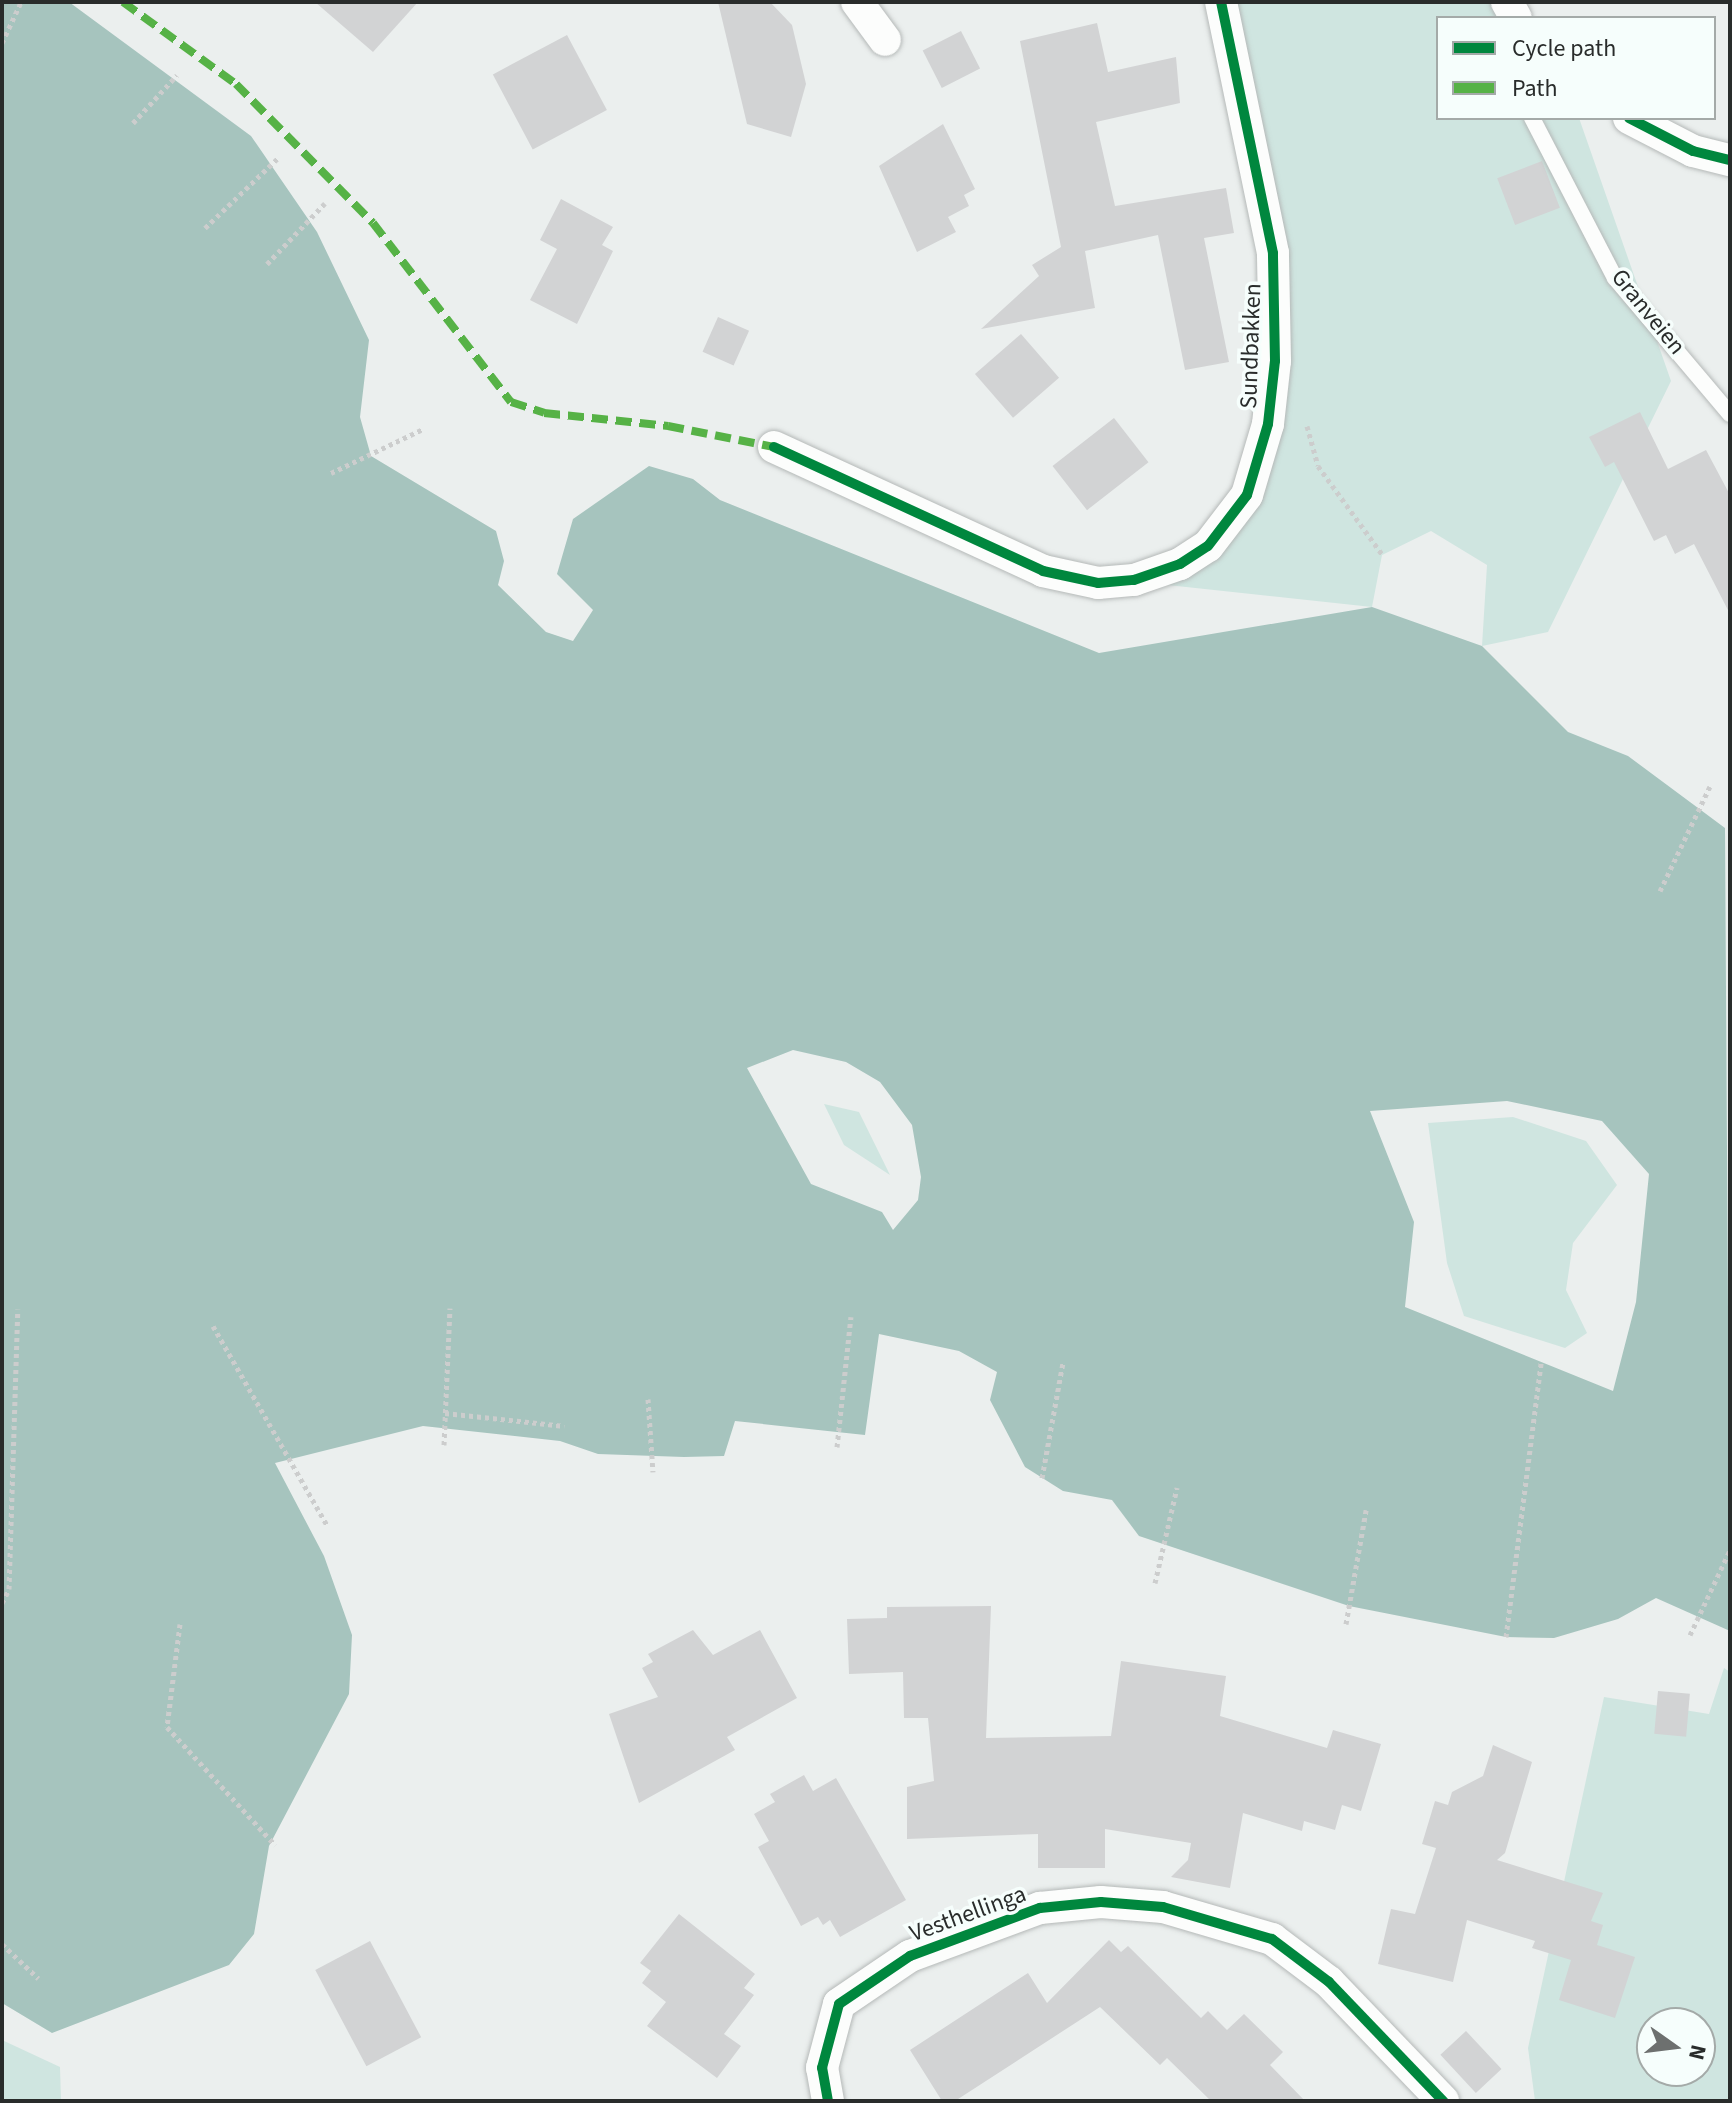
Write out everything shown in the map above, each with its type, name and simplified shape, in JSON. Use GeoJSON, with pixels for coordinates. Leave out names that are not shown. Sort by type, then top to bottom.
{"type":"FeatureCollection","features":[{"type":"Feature","properties":{"kind":"street"},"geometry":{"type":"LineString","coordinates":[[857,2],[885,40]]}},
{"type":"Feature","properties":{"kind":"street","name":"Sundbakken"},"geometry":{"type":"LineString","coordinates":[[774,447],[1043,571],[1098,583],[1134,580],[1180,564],[1208,546],[1247,495],[1268,424],[1275,361],[1273,253],[1221,2]]}},
{"type":"Feature","properties":{"kind":"street"},"geometry":{"type":"LineString","coordinates":[[1633,120],[1693,151],[1730,160]]}},
{"type":"Feature","properties":{"kind":"street","name":"Vesthellinga"},"geometry":{"type":"LineString","coordinates":[[828,2101],[822,2068],[839,2004],[910,1956],[1040,1908],[1101,1902],[1163,1907],[1272,1939],[1329,1982],[1443,2101]]}},
{"type":"Feature","properties":{"kind":"lane","name":"Granveien"},"geometry":{"type":"LineString","coordinates":[[1533,120],[1615,278],[1730,414]]}},
{"type":"Feature","properties":{"kind":"path"},"geometry":{"type":"LineString","coordinates":[[2,43],[21,2]]}},
{"type":"Feature","properties":{"kind":"path"},"geometry":{"type":"LineString","coordinates":[[133,123],[177,75]]}},
{"type":"Feature","properties":{"kind":"path"},"geometry":{"type":"LineString","coordinates":[[205,228],[279,157]]}},
{"type":"Feature","properties":{"kind":"path"},"geometry":{"type":"LineString","coordinates":[[267,264],[325,203]]}},
{"type":"Feature","properties":{"kind":"path"},"geometry":{"type":"LineString","coordinates":[[1303,413],[1318,466],[1382,554]]}},
{"type":"Feature","properties":{"kind":"path"},"geometry":{"type":"LineString","coordinates":[[331,473],[423,429]]}},
{"type":"Feature","properties":{"kind":"path"},"geometry":{"type":"LineString","coordinates":[[1660,891],[1710,786]]}},
{"type":"Feature","properties":{"kind":"path"},"geometry":{"type":"LineString","coordinates":[[444,1445],[450,1308]]}},
{"type":"Feature","properties":{"kind":"path"},"geometry":{"type":"LineString","coordinates":[[2,1603],[9,1589],[18,1309]]}},
{"type":"Feature","properties":{"kind":"path"},"geometry":{"type":"LineString","coordinates":[[837,1447],[851,1317]]}},
{"type":"Feature","properties":{"kind":"path"},"geometry":{"type":"LineString","coordinates":[[213,1326],[327,1525]]}},
{"type":"Feature","properties":{"kind":"path"},"geometry":{"type":"LineString","coordinates":[[1506,1637],[1541,1362]]}},
{"type":"Feature","properties":{"kind":"path"},"geometry":{"type":"LineString","coordinates":[[1042,1478],[1063,1363]]}},
{"type":"Feature","properties":{"kind":"path"},"geometry":{"type":"LineString","coordinates":[[648,1399],[653,1472]]}},
{"type":"Feature","properties":{"kind":"path"},"geometry":{"type":"LineString","coordinates":[[445,1413],[564,1426]]}},
{"type":"Feature","properties":{"kind":"path"},"geometry":{"type":"LineString","coordinates":[[1155,1583],[1177,1488]]}},
{"type":"Feature","properties":{"kind":"path"},"geometry":{"type":"LineString","coordinates":[[1346,1624],[1366,1510]]}},
{"type":"Feature","properties":{"kind":"path"},"geometry":{"type":"LineString","coordinates":[[1690,1635],[1730,1550]]}},
{"type":"Feature","properties":{"kind":"path"},"geometry":{"type":"LineString","coordinates":[[180,1624],[167,1727],[275,1845]]}},
{"type":"Feature","properties":{"kind":"path"},"geometry":{"type":"LineString","coordinates":[[2,1944],[38,1978]]}},
{"type":"Feature","properties":{"kind":"shaded area"},"geometry":{"type":"Polygon","coordinates":[[[2,2],[69,2],[251,136],[317,232],[369,340],[360,417],[371,456],[496,531],[504,561],[498,585],[546,632],[573,641],[593,610],[557,574],[573,519],[649,466],[693,479],[720,500],[1099,653],[1372,607],[1482,646],[1568,732],[1628,756],[1725,828],[1730,1631],[1656,1598],[1618,1619],[1554,1638],[1506,1637],[1349,1606],[1139,1536],[1112,1500],[1063,1491],[1025,1467],[990,1400],[997,1372],[959,1351],[879,1334],[865,1435],[735,1421],[724,1456],[684,1457],[598,1454],[560,1441],[423,1426],[275,1463],[324,1556],[352,1635],[349,1694],[269,1846],[254,1934],[229,1965],[52,2033],[2,2003],[2,2]],[[793,1050],[747,1068],[811,1184],[882,1212],[893,1230],[918,1200],[921,1177],[912,1125],[880,1082],[846,1062],[793,1050]],[[1507,1101],[1370,1111],[1414,1222],[1405,1307],[1613,1391],[1636,1302],[1649,1174],[1602,1121],[1507,1101]]]}},
{"type":"Feature","properties":{"kind":"shaded area"},"geometry":{"type":"Polygon","coordinates":[[[1214,2],[1522,2],[1532,16],[1436,16],[1436,120],[1580,120],[1671,381],[1548,632],[1482,646],[1487,565],[1431,531],[1382,555],[1372,607],[1112,579],[1190,556],[1239,481],[1275,369],[1247,158],[1214,2]]]}},
{"type":"Feature","properties":{"kind":"shaded area"},"geometry":{"type":"Polygon","coordinates":[[[824,1104],[859,1112],[890,1175],[844,1145],[824,1104]]]}},
{"type":"Feature","properties":{"kind":"shaded area"},"geometry":{"type":"Polygon","coordinates":[[[1513,1117],[1586,1141],[1617,1185],[1573,1243],[1566,1290],[1587,1333],[1565,1348],[1464,1316],[1447,1263],[1428,1123],[1513,1117]]]}},
{"type":"Feature","properties":{"kind":"shaded area"},"geometry":{"type":"Polygon","coordinates":[[[1724,1668],[1730,1672],[1730,2101],[1535,2101],[1528,2048],[1604,1697],[1709,1714],[1724,1668]]]}},
{"type":"Feature","properties":{"kind":"shaded area"},"geometry":{"type":"Polygon","coordinates":[[[2,2040],[60,2067],[61,2101],[2,2101],[2,2040]]]}},
{"type":"Feature","properties":{"kind":"building"},"geometry":{"type":"Polygon","coordinates":[[[315,2],[418,2],[373,52],[315,2]]]}},
{"type":"Feature","properties":{"kind":"building"},"geometry":{"type":"Polygon","coordinates":[[[718,2],[770,2],[792,25],[806,84],[791,137],[747,124],[718,2]]]}},
{"type":"Feature","properties":{"kind":"building"},"geometry":{"type":"Polygon","coordinates":[[[1097,23],[1108,72],[1176,57],[1180,103],[1096,122],[1115,206],[1226,188],[1234,233],[1204,238],[1229,362],[1185,370],[1158,235],[1085,251],[1095,308],[981,329],[1039,276],[1032,265],[1061,247],[1020,41],[1097,23]]]}},
{"type":"Feature","properties":{"kind":"building"},"geometry":{"type":"Polygon","coordinates":[[[961,31],[980,68],[942,88],[923,51],[961,31]]]}},
{"type":"Feature","properties":{"kind":"building"},"geometry":{"type":"Polygon","coordinates":[[[567,35],[607,110],[533,149],[493,74],[567,35]]]}},
{"type":"Feature","properties":{"kind":"building"},"geometry":{"type":"Polygon","coordinates":[[[943,124],[975,189],[964,195],[969,206],[948,217],[956,232],[917,252],[879,166],[943,124]]]}},
{"type":"Feature","properties":{"kind":"building"},"geometry":{"type":"Polygon","coordinates":[[[1542,161],[1560,208],[1515,225],[1497,178],[1542,161]]]}},
{"type":"Feature","properties":{"kind":"building"},"geometry":{"type":"Polygon","coordinates":[[[561,199],[613,227],[602,245],[613,251],[577,324],[530,300],[557,249],[540,240],[561,199]]]}},
{"type":"Feature","properties":{"kind":"building"},"geometry":{"type":"Polygon","coordinates":[[[718,317],[749,331],[734,366],[703,352],[718,317]]]}},
{"type":"Feature","properties":{"kind":"building"},"geometry":{"type":"Polygon","coordinates":[[[1021,334],[1059,378],[1013,418],[975,374],[1021,334]]]}},
{"type":"Feature","properties":{"kind":"building"},"geometry":{"type":"Polygon","coordinates":[[[1640,412],[1668,469],[1706,450],[1730,495],[1730,614],[1694,544],[1675,554],[1666,535],[1654,541],[1614,462],[1605,467],[1589,437],[1640,412]]]}},
{"type":"Feature","properties":{"kind":"building"},"geometry":{"type":"Polygon","coordinates":[[[1114,418],[1148,462],[1087,510],[1053,466],[1114,418]]]}},
{"type":"Feature","properties":{"kind":"building"},"geometry":{"type":"Polygon","coordinates":[[[991,1606],[986,1738],[1111,1736],[1121,1661],[1226,1676],[1220,1716],[1327,1748],[1333,1730],[1381,1744],[1361,1811],[1342,1805],[1335,1830],[1304,1821],[1302,1831],[1243,1813],[1230,1888],[1171,1877],[1188,1860],[1191,1843],[1105,1829],[1105,1868],[1038,1868],[1038,1834],[907,1839],[907,1787],[934,1781],[928,1718],[904,1718],[903,1672],[849,1674],[847,1619],[887,1618],[887,1607],[991,1606]]]}},
{"type":"Feature","properties":{"kind":"building"},"geometry":{"type":"Polygon","coordinates":[[[693,1630],[713,1655],[760,1630],[797,1698],[727,1737],[735,1750],[639,1803],[609,1714],[658,1697],[642,1668],[653,1662],[648,1654],[693,1630]]]}},
{"type":"Feature","properties":{"kind":"building"},"geometry":{"type":"Polygon","coordinates":[[[1658,1691],[1690,1694],[1686,1737],[1654,1734],[1658,1691]]]}},
{"type":"Feature","properties":{"kind":"building"},"geometry":{"type":"Polygon","coordinates":[[[1493,1745],[1532,1762],[1505,1853],[1497,1860],[1603,1893],[1591,1921],[1603,1925],[1597,1945],[1635,1957],[1615,2018],[1559,2000],[1571,1960],[1532,1948],[1535,1941],[1467,1920],[1453,1982],[1378,1964],[1391,1909],[1415,1914],[1436,1848],[1422,1844],[1435,1801],[1448,1805],[1452,1792],[1483,1776],[1493,1745]]]}},
{"type":"Feature","properties":{"kind":"building"},"geometry":{"type":"Polygon","coordinates":[[[804,1775],[813,1791],[836,1778],[906,1900],[840,1937],[830,1920],[823,1925],[818,1917],[801,1926],[758,1847],[769,1841],[754,1814],[775,1802],[770,1794],[804,1775]]]}},
{"type":"Feature","properties":{"kind":"building"},"geometry":{"type":"Polygon","coordinates":[[[679,1914],[755,1974],[744,1988],[754,1995],[724,2034],[741,2046],[717,2078],[647,2026],[666,2002],[642,1983],[651,1971],[640,1963],[679,1914]]]}},
{"type":"Feature","properties":{"kind":"building"},"geometry":{"type":"Polygon","coordinates":[[[1109,1940],[1121,1952],[1128,1946],[1201,2018],[1208,2011],[1227,2030],[1244,2014],[1283,2052],[1270,2065],[1305,2101],[1211,2101],[1167,2058],[1160,2065],[1100,2007],[955,2101],[942,2101],[910,2050],[1028,1973],[1047,2003],[1109,1940]]]}},
{"type":"Feature","properties":{"kind":"building"},"geometry":{"type":"Polygon","coordinates":[[[370,1941],[421,2037],[366,2066],[315,1970],[370,1941]]]}},
{"type":"Feature","properties":{"kind":"building"},"geometry":{"type":"Polygon","coordinates":[[[1466,2031],[1501,2069],[1476,2093],[1440,2055],[1466,2031]]]}},
{"type":"Feature","properties":{"kind":"marked path"},"geometry":{"type":"LineString","coordinates":[[123,2],[236,84],[373,223],[511,402],[544,413],[668,426],[774,447]]}},
{"type":"Feature","properties":{"kind":"cycle path"},"geometry":{"type":"LineString","coordinates":[[774,447],[1043,571],[1098,583],[1134,580],[1180,564],[1208,546],[1247,495],[1268,424],[1275,361],[1273,253],[1221,2]]}},
{"type":"Feature","properties":{"kind":"cycle path"},"geometry":{"type":"LineString","coordinates":[[1633,120],[1693,151],[1730,160]]}},
{"type":"Feature","properties":{"kind":"cycle path"},"geometry":{"type":"LineString","coordinates":[[828,2101],[822,2068],[839,2004],[910,1956],[1040,1908],[1101,1902],[1163,1907],[1272,1939],[1329,1982],[1443,2101]]}}]}
